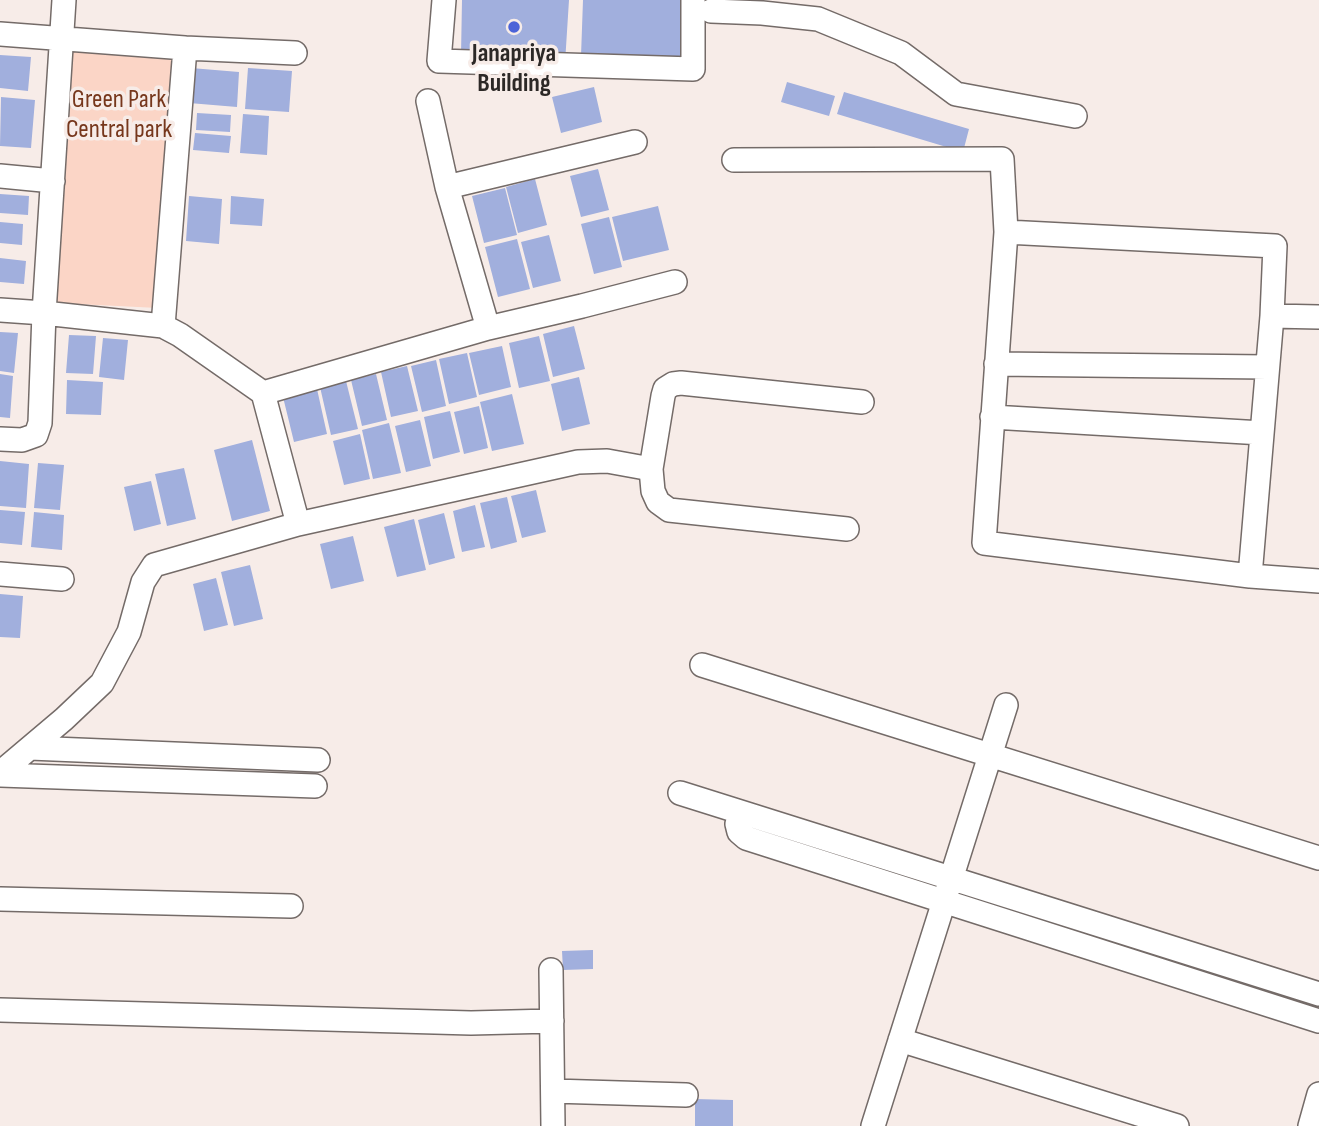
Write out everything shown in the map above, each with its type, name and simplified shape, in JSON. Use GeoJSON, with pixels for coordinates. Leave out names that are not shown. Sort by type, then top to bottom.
{"type":"FeatureCollection","features":[{"type":"Feature","properties":{"kind":"street"},"geometry":{"type":"LineString","coordinates":[[0,439],[22,440],[36,435],[40,423],[44,313],[64,0]]}},
{"type":"Feature","properties":{"kind":"street"},"geometry":{"type":"LineString","coordinates":[[444,0],[439,61],[693,69],[702,6],[818,19],[901,52],[956,94],[1075,116]]}},
{"type":"Feature","properties":{"kind":"street"},"geometry":{"type":"LineString","coordinates":[[0,34],[295,53]]}},
{"type":"Feature","properties":{"kind":"street"},"geometry":{"type":"LineString","coordinates":[[172,330],[185,48]]}},
{"type":"Feature","properties":{"kind":"street"},"geometry":{"type":"LineString","coordinates":[[428,101],[447,187],[488,328]]}},
{"type":"Feature","properties":{"kind":"street"},"geometry":{"type":"LineString","coordinates":[[447,187],[635,142]]}},
{"type":"Feature","properties":{"kind":"street"},"geometry":{"type":"LineString","coordinates":[[734,160],[1002,159],[1006,232],[984,543],[1250,576],[1319,581]]}},
{"type":"Feature","properties":{"kind":"street"},"geometry":{"type":"LineString","coordinates":[[0,176],[53,181]]}},
{"type":"Feature","properties":{"kind":"street"},"geometry":{"type":"LineString","coordinates":[[1006,232],[1275,246],[1272,316],[1250,576]]}},
{"type":"Feature","properties":{"kind":"street"},"geometry":{"type":"LineString","coordinates":[[263,393],[488,328],[675,282]]}},
{"type":"Feature","properties":{"kind":"street"},"geometry":{"type":"LineString","coordinates":[[0,310],[44,313],[172,330],[263,393],[298,524]]}},
{"type":"Feature","properties":{"kind":"street"},"geometry":{"type":"LineString","coordinates":[[1272,316],[1319,317]]}},
{"type":"Feature","properties":{"kind":"street"},"geometry":{"type":"LineString","coordinates":[[996,364],[1267,367]]}},
{"type":"Feature","properties":{"kind":"street"},"geometry":{"type":"LineString","coordinates":[[847,529],[669,510],[658,502],[653,491],[651,469],[663,396],[665,390],[673,384],[862,402]]}},
{"type":"Feature","properties":{"kind":"street"},"geometry":{"type":"LineString","coordinates":[[992,417],[1262,433]]}},
{"type":"Feature","properties":{"kind":"street"},"geometry":{"type":"LineString","coordinates":[[0,774],[102,682],[130,632],[143,582],[154,565],[298,524],[578,462],[607,461],[651,469]]}},
{"type":"Feature","properties":{"kind":"street"},"geometry":{"type":"LineString","coordinates":[[0,573],[62,579]]}},
{"type":"Feature","properties":{"kind":"street"},"geometry":{"type":"LineString","coordinates":[[702,665],[1319,859]]}},
{"type":"Feature","properties":{"kind":"street"},"geometry":{"type":"LineString","coordinates":[[873,1126],[1006,705]]}},
{"type":"Feature","properties":{"kind":"street"},"geometry":{"type":"LineString","coordinates":[[30,748],[318,760]]}},
{"type":"Feature","properties":{"kind":"street"},"geometry":{"type":"LineString","coordinates":[[246,783],[247,757]]}},
{"type":"Feature","properties":{"kind":"street"},"geometry":{"type":"LineString","coordinates":[[0,774],[315,786]]}},
{"type":"Feature","properties":{"kind":"street"},"geometry":{"type":"LineString","coordinates":[[680,793],[1319,1021]]}},
{"type":"Feature","properties":{"kind":"street"},"geometry":{"type":"LineString","coordinates":[[947,890],[1319,994]]}},
{"type":"Feature","properties":{"kind":"street"},"geometry":{"type":"LineString","coordinates":[[0,899],[291,906]]}},
{"type":"Feature","properties":{"kind":"street"},"geometry":{"type":"LineString","coordinates":[[551,970],[553,1126]]}},
{"type":"Feature","properties":{"kind":"street"},"geometry":{"type":"LineString","coordinates":[[0,1010],[471,1023],[552,1021]]}},
{"type":"Feature","properties":{"kind":"street"},"geometry":{"type":"LineString","coordinates":[[900,1040],[1177,1126]]}},
{"type":"Feature","properties":{"kind":"street"},"geometry":{"type":"LineString","coordinates":[[553,1091],[685,1095]]}},
{"type":"Feature","properties":{"kind":"street"},"geometry":{"type":"LineString","coordinates":[[1310,1126],[1319,1094]]}},
{"type":"Feature","properties":{"kind":"green space","name":"Green Park Central park"},"geometry":{"type":"Polygon","coordinates":[[[69,48],[177,55],[158,308],[57,303],[69,48]]]}},
{"type":"Feature","properties":{"kind":"building","name":"Janapriya Building"},"geometry":{"type":"Polygon","coordinates":[[[462,0],[569,0],[565,63],[461,55],[462,0]]]}},
{"type":"Feature","properties":{"kind":"building","name":"Janapriya Building"},"geometry":{"type":"Polygon","coordinates":[[[583,0],[681,0],[680,62],[581,56],[583,0]]]}},
{"type":"Feature","properties":{"kind":"building"},"geometry":{"type":"Polygon","coordinates":[[[0,55],[31,57],[28,91],[0,88],[0,55]]]}},
{"type":"Feature","properties":{"kind":"building"},"geometry":{"type":"Polygon","coordinates":[[[191,68],[239,72],[237,107],[189,103],[191,68]]]}},
{"type":"Feature","properties":{"kind":"building"},"geometry":{"type":"Polygon","coordinates":[[[248,68],[292,71],[289,112],[245,109],[248,68]]]}},
{"type":"Feature","properties":{"kind":"building"},"geometry":{"type":"Polygon","coordinates":[[[787,82],[835,96],[829,116],[781,102],[787,82]]]}},
{"type":"Feature","properties":{"kind":"building"},"geometry":{"type":"Polygon","coordinates":[[[594,87],[602,122],[561,133],[552,97],[594,87]]]}},
{"type":"Feature","properties":{"kind":"building"},"geometry":{"type":"Polygon","coordinates":[[[844,92],[969,129],[963,152],[837,114],[844,92]]]}},
{"type":"Feature","properties":{"kind":"building"},"geometry":{"type":"Polygon","coordinates":[[[1,97],[35,100],[31,148],[0,146],[1,97]]]}},
{"type":"Feature","properties":{"kind":"building"},"geometry":{"type":"Polygon","coordinates":[[[197,113],[231,115],[230,132],[196,130],[197,113]]]}},
{"type":"Feature","properties":{"kind":"building"},"geometry":{"type":"Polygon","coordinates":[[[243,114],[269,116],[267,155],[240,153],[243,114]]]}},
{"type":"Feature","properties":{"kind":"building"},"geometry":{"type":"Polygon","coordinates":[[[195,133],[231,136],[229,153],[193,150],[195,133]]]}},
{"type":"Feature","properties":{"kind":"building"},"geometry":{"type":"Polygon","coordinates":[[[598,169],[609,210],[581,217],[570,176],[598,169]]]}},
{"type":"Feature","properties":{"kind":"building"},"geometry":{"type":"Polygon","coordinates":[[[535,179],[547,225],[518,233],[506,187],[535,179]]]}},
{"type":"Feature","properties":{"kind":"building"},"geometry":{"type":"Polygon","coordinates":[[[505,188],[517,235],[484,243],[472,196],[505,188]]]}},
{"type":"Feature","properties":{"kind":"building"},"geometry":{"type":"Polygon","coordinates":[[[0,194],[29,196],[28,215],[0,213],[0,194]]]}},
{"type":"Feature","properties":{"kind":"building"},"geometry":{"type":"Polygon","coordinates":[[[189,196],[222,199],[219,244],[186,241],[189,196]]]}},
{"type":"Feature","properties":{"kind":"building"},"geometry":{"type":"Polygon","coordinates":[[[231,196],[264,199],[262,226],[230,224],[231,196]]]}},
{"type":"Feature","properties":{"kind":"building"},"geometry":{"type":"Polygon","coordinates":[[[658,206],[669,250],[623,261],[612,217],[658,206]]]}},
{"type":"Feature","properties":{"kind":"building"},"geometry":{"type":"Polygon","coordinates":[[[609,217],[622,267],[594,274],[581,224],[609,217]]]}},
{"type":"Feature","properties":{"kind":"building"},"geometry":{"type":"Polygon","coordinates":[[[0,222],[23,224],[22,245],[0,243],[0,222]]]}},
{"type":"Feature","properties":{"kind":"building"},"geometry":{"type":"Polygon","coordinates":[[[549,235],[561,281],[533,288],[521,242],[549,235]]]}},
{"type":"Feature","properties":{"kind":"building"},"geometry":{"type":"Polygon","coordinates":[[[517,239],[530,289],[498,297],[485,247],[517,239]]]}},
{"type":"Feature","properties":{"kind":"building"},"geometry":{"type":"Polygon","coordinates":[[[0,258],[26,261],[24,284],[0,282],[0,258]]]}},
{"type":"Feature","properties":{"kind":"building"},"geometry":{"type":"Polygon","coordinates":[[[574,326],[585,369],[553,377],[543,334],[574,326]]]}},
{"type":"Feature","properties":{"kind":"building"},"geometry":{"type":"Polygon","coordinates":[[[0,332],[18,333],[14,373],[0,371],[0,332]]]}},
{"type":"Feature","properties":{"kind":"building"},"geometry":{"type":"Polygon","coordinates":[[[69,335],[96,336],[93,374],[66,373],[69,335]]]}},
{"type":"Feature","properties":{"kind":"building"},"geometry":{"type":"Polygon","coordinates":[[[539,336],[550,381],[519,388],[509,343],[539,336]]]}},
{"type":"Feature","properties":{"kind":"building"},"geometry":{"type":"Polygon","coordinates":[[[103,338],[128,340],[124,380],[99,377],[103,338]]]}},
{"type":"Feature","properties":{"kind":"building"},"geometry":{"type":"Polygon","coordinates":[[[502,346],[511,387],[479,395],[469,353],[502,346]]]}},
{"type":"Feature","properties":{"kind":"building"},"geometry":{"type":"Polygon","coordinates":[[[467,353],[477,397],[449,404],[439,359],[467,353]]]}},
{"type":"Feature","properties":{"kind":"building"},"geometry":{"type":"Polygon","coordinates":[[[436,360],[446,406],[422,412],[411,366],[436,360]]]}},
{"type":"Feature","properties":{"kind":"building"},"geometry":{"type":"Polygon","coordinates":[[[407,366],[418,411],[391,417],[381,372],[407,366]]]}},
{"type":"Feature","properties":{"kind":"building"},"geometry":{"type":"Polygon","coordinates":[[[0,374],[13,376],[10,418],[0,417],[0,374]]]}},
{"type":"Feature","properties":{"kind":"building"},"geometry":{"type":"Polygon","coordinates":[[[376,374],[387,420],[362,426],[351,380],[376,374]]]}},
{"type":"Feature","properties":{"kind":"building"},"geometry":{"type":"Polygon","coordinates":[[[579,377],[590,424],[562,431],[551,384],[579,377]]]}},
{"type":"Feature","properties":{"kind":"building"},"geometry":{"type":"Polygon","coordinates":[[[67,380],[103,382],[101,415],[66,414],[67,380]]]}},
{"type":"Feature","properties":{"kind":"building"},"geometry":{"type":"Polygon","coordinates":[[[346,381],[358,429],[331,435],[320,387],[346,381]]]}},
{"type":"Feature","properties":{"kind":"building"},"geometry":{"type":"Polygon","coordinates":[[[317,389],[327,434],[294,442],[283,397],[317,389]]]}},
{"type":"Feature","properties":{"kind":"building"},"geometry":{"type":"Polygon","coordinates":[[[512,394],[524,444],[492,451],[480,402],[512,394]]]}},
{"type":"Feature","properties":{"kind":"building"},"geometry":{"type":"Polygon","coordinates":[[[479,406],[488,448],[464,454],[454,412],[479,406]]]}},
{"type":"Feature","properties":{"kind":"building"},"geometry":{"type":"Polygon","coordinates":[[[450,411],[460,452],[433,459],[424,417],[450,411]]]}},
{"type":"Feature","properties":{"kind":"building"},"geometry":{"type":"Polygon","coordinates":[[[420,420],[431,466],[406,472],[395,426],[420,420]]]}},
{"type":"Feature","properties":{"kind":"building"},"geometry":{"type":"Polygon","coordinates":[[[389,423],[401,473],[373,479],[362,430],[389,423]]]}},
{"type":"Feature","properties":{"kind":"building"},"geometry":{"type":"Polygon","coordinates":[[[360,434],[370,479],[344,485],[333,441],[360,434]]]}},
{"type":"Feature","properties":{"kind":"building"},"geometry":{"type":"Polygon","coordinates":[[[252,440],[270,511],[232,521],[214,450],[252,440]]]}},
{"type":"Feature","properties":{"kind":"building"},"geometry":{"type":"Polygon","coordinates":[[[0,461],[29,464],[26,508],[0,506],[0,461]]]}},
{"type":"Feature","properties":{"kind":"building"},"geometry":{"type":"Polygon","coordinates":[[[38,463],[64,465],[60,510],[34,508],[38,463]]]}},
{"type":"Feature","properties":{"kind":"building"},"geometry":{"type":"Polygon","coordinates":[[[184,468],[196,519],[167,526],[155,474],[184,468]]]}},
{"type":"Feature","properties":{"kind":"building"},"geometry":{"type":"Polygon","coordinates":[[[151,481],[161,524],[134,531],[124,487],[151,481]]]}},
{"type":"Feature","properties":{"kind":"building"},"geometry":{"type":"Polygon","coordinates":[[[536,490],[546,532],[522,538],[511,496],[536,490]]]}},
{"type":"Feature","properties":{"kind":"building"},"geometry":{"type":"Polygon","coordinates":[[[507,497],[517,542],[491,549],[480,503],[507,497]]]}},
{"type":"Feature","properties":{"kind":"building"},"geometry":{"type":"Polygon","coordinates":[[[475,505],[485,547],[462,552],[453,511],[475,505]]]}},
{"type":"Feature","properties":{"kind":"building"},"geometry":{"type":"Polygon","coordinates":[[[0,510],[25,512],[22,545],[0,543],[0,510]]]}},
{"type":"Feature","properties":{"kind":"building"},"geometry":{"type":"Polygon","coordinates":[[[34,512],[64,515],[62,550],[31,547],[34,512]]]}},
{"type":"Feature","properties":{"kind":"building"},"geometry":{"type":"Polygon","coordinates":[[[444,513],[455,558],[429,565],[418,520],[444,513]]]}},
{"type":"Feature","properties":{"kind":"building"},"geometry":{"type":"Polygon","coordinates":[[[414,519],[426,570],[397,577],[384,527],[414,519]]]}},
{"type":"Feature","properties":{"kind":"building"},"geometry":{"type":"Polygon","coordinates":[[[353,536],[364,581],[331,589],[320,544],[353,536]]]}},
{"type":"Feature","properties":{"kind":"building"},"geometry":{"type":"Polygon","coordinates":[[[250,565],[263,619],[234,626],[221,572],[250,565]]]}},
{"type":"Feature","properties":{"kind":"building"},"geometry":{"type":"Polygon","coordinates":[[[216,578],[228,625],[204,631],[193,584],[216,578]]]}},
{"type":"Feature","properties":{"kind":"building"},"geometry":{"type":"Polygon","coordinates":[[[0,594],[23,596],[20,638],[0,637],[0,594]]]}},
{"type":"Feature","properties":{"kind":"building"},"geometry":{"type":"Polygon","coordinates":[[[593,950],[593,969],[563,970],[562,951],[593,950]]]}},
{"type":"Feature","properties":{"kind":"building"},"geometry":{"type":"Polygon","coordinates":[[[695,1099],[733,1100],[733,1126],[695,1126],[695,1099]]]}},
{"type":"Feature","properties":{"kind":"place","name":"Janapriya Building"},"geometry":{"type":"Point","coordinates":[514,27]}}]}
